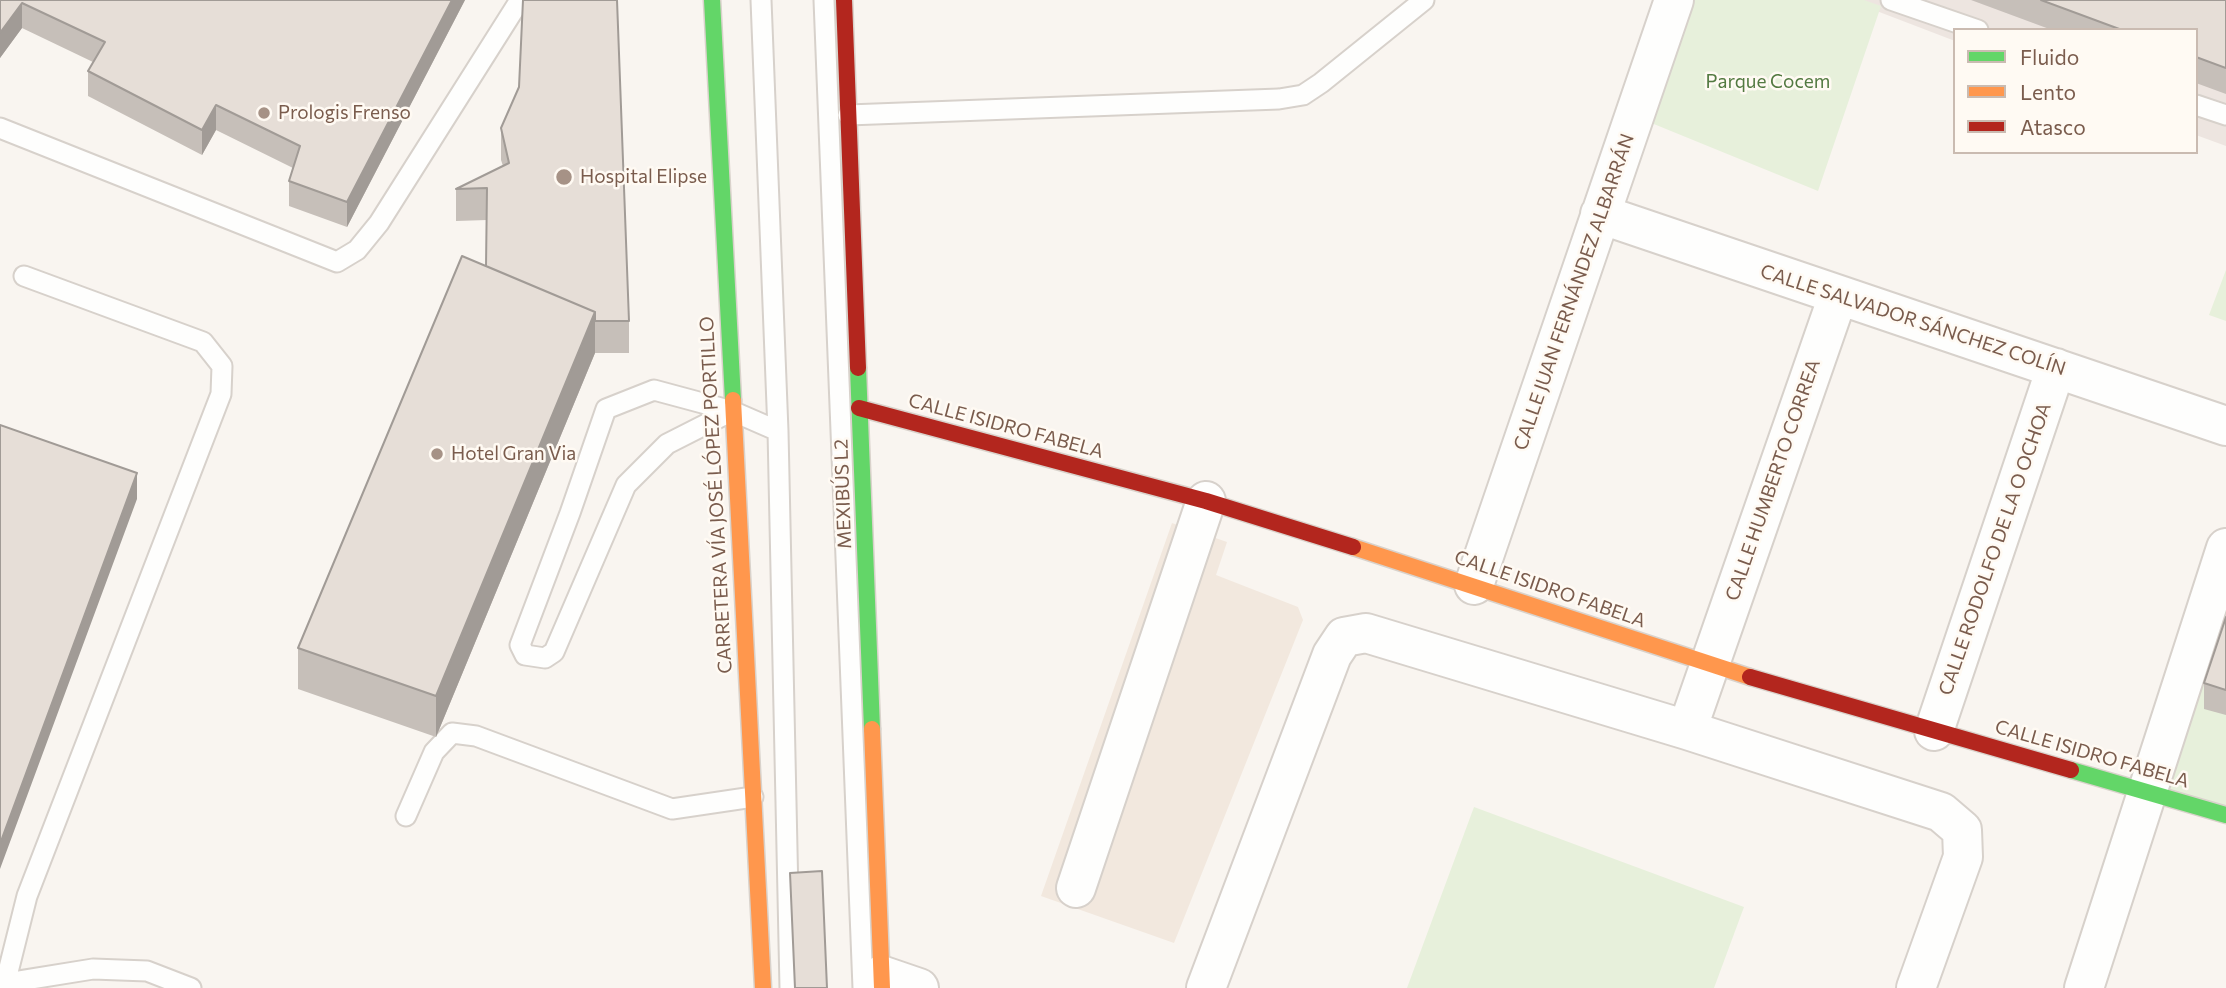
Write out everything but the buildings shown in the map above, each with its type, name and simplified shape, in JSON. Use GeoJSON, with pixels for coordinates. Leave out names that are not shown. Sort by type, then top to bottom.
{"type":"FeatureCollection","features":[{"type":"Feature","properties":{"kind":"main road","name":"CARRETERA VÍA JOSÉ LÓPEZ PORTILLO"},"geometry":{"type":"LineString","coordinates":[[712,0],[763,988]]}},
{"type":"Feature","properties":{"kind":"main road"},"geometry":{"type":"LineString","coordinates":[[844,0],[859,408],[875,984]]}},
{"type":"Feature","properties":{"kind":"main road","name":"CALLE ISIDRO FABELA"},"geometry":{"type":"LineString","coordinates":[[859,408],[1206,501],[1474,585],[1709,665],[2226,815]]}},
{"type":"Feature","properties":{"kind":"street","name":"CALLE JUAN FERNÁNDEZ ALBARRÁN"},"geometry":{"type":"LineString","coordinates":[[1474,585],[1674,0]]}},
{"type":"Feature","properties":{"kind":"street","name":"CALLE SALVADOR SÁNCHEZ COLÍN"},"geometry":{"type":"LineString","coordinates":[[1600,214],[2226,426]]}},
{"type":"Feature","properties":{"kind":"street","name":"CALLE HUMBERTO CORREA"},"geometry":{"type":"LineString","coordinates":[[1687,730],[1838,296]]}},
{"type":"Feature","properties":{"kind":"street","name":"CALLE RODOLFO DE LA O OCHOA"},"geometry":{"type":"LineString","coordinates":[[1934,731],[2056,368]]}},
{"type":"Feature","properties":{"kind":"street"},"geometry":{"type":"LineString","coordinates":[[1076,888],[1206,501]]}},
{"type":"Feature","properties":{"kind":"street"},"geometry":{"type":"LineString","coordinates":[[2084,988],[2226,548]]}},
{"type":"Feature","properties":{"kind":"street"},"geometry":{"type":"LineString","coordinates":[[1206,988],[1332,655],[1344,637],[1366,633],[1687,730],[1941,812],[1962,830],[1963,857],[1916,988]]}},
{"type":"Feature","properties":{"kind":"street"},"geometry":{"type":"LineString","coordinates":[[875,984],[919,988]]}},
{"type":"Feature","properties":{"kind":"lane"},"geometry":{"type":"LineString","coordinates":[[0,128],[337,262],[357,250],[379,223],[520,0]]}},
{"type":"Feature","properties":{"kind":"lane"},"geometry":{"type":"LineString","coordinates":[[761,0],[778,430],[790,988]]}},
{"type":"Feature","properties":{"kind":"lane","name":"MEXIBÚS L2"},"geometry":{"type":"LineString","coordinates":[[824,0],[875,984]]}},
{"type":"Feature","properties":{"kind":"lane"},"geometry":{"type":"LineString","coordinates":[[848,115],[1279,99],[1303,95],[1424,0]]}},
{"type":"Feature","properties":{"kind":"lane"},"geometry":{"type":"LineString","coordinates":[[1892,0],[1972,28]]}},
{"type":"Feature","properties":{"kind":"lane"},"geometry":{"type":"LineString","coordinates":[[2198,106],[2226,115]]}},
{"type":"Feature","properties":{"kind":"lane"},"geometry":{"type":"LineString","coordinates":[[24,276],[203,342],[222,366],[222,394],[27,896],[2,984],[93,969],[147,971],[191,988]]}},
{"type":"Feature","properties":{"kind":"lane"},"geometry":{"type":"LineString","coordinates":[[732,411],[667,444],[626,485],[554,652],[545,658],[525,655],[520,645],[606,409],[654,390],[732,411],[778,430]]}},
{"type":"Feature","properties":{"kind":"lane"},"geometry":{"type":"LineString","coordinates":[[406,816],[434,752],[452,733],[476,736],[672,809],[753,797]]}},
{"type":"Feature","properties":{"kind":"shaded area"},"geometry":{"type":"Polygon","coordinates":[[[1848,0],[2226,0],[2226,146],[2198,136],[2198,28],[1953,28],[1953,40],[1848,0]]]}},
{"type":"Feature","properties":{"kind":"shaded area"},"geometry":{"type":"Polygon","coordinates":[[[1172,523],[1227,542],[1216,575],[1298,607],[1303,620],[1174,943],[1041,896],[1172,523]]]}},
{"type":"Feature","properties":{"kind":"green space","name":"Parque Cocem"},"geometry":{"type":"Polygon","coordinates":[[[1688,0],[1864,0],[1881,6],[1818,191],[1644,120],[1688,0]]]}},
{"type":"Feature","properties":{"kind":"green space"},"geometry":{"type":"Polygon","coordinates":[[[2226,270],[2226,321],[2209,315],[2226,270]]]}},
{"type":"Feature","properties":{"kind":"green space"},"geometry":{"type":"Polygon","coordinates":[[[2226,551],[2226,822],[2136,794],[2226,551]]]}},
{"type":"Feature","properties":{"kind":"green space"},"geometry":{"type":"Polygon","coordinates":[[[1474,807],[1744,907],[1714,988],[1407,988],[1474,807]]]}},
{"type":"Feature","properties":{"kind":"traffic: fast"},"geometry":{"type":"LineString","coordinates":[[712,0],[733,400]]}},
{"type":"Feature","properties":{"kind":"traffic: fast"},"geometry":{"type":"LineString","coordinates":[[858,368],[872,729]]}},
{"type":"Feature","properties":{"kind":"traffic: fast"},"geometry":{"type":"LineString","coordinates":[[2071,770],[2226,815]]}},
{"type":"Feature","properties":{"kind":"traffic: slow"},"geometry":{"type":"LineString","coordinates":[[733,400],[763,988]]}},
{"type":"Feature","properties":{"kind":"traffic: slow"},"geometry":{"type":"LineString","coordinates":[[1353,547],[1750,677]]}},
{"type":"Feature","properties":{"kind":"traffic: slow"},"geometry":{"type":"LineString","coordinates":[[872,729],[882,988]]}},
{"type":"Feature","properties":{"kind":"traffic: jam"},"geometry":{"type":"LineString","coordinates":[[844,0],[858,368]]}},
{"type":"Feature","properties":{"kind":"traffic: jam"},"geometry":{"type":"LineString","coordinates":[[859,408],[1206,501],[1353,547]]}},
{"type":"Feature","properties":{"kind":"traffic: jam"},"geometry":{"type":"LineString","coordinates":[[1750,677],[2071,770]]}},
{"type":"Feature","properties":{"kind":"place","name":"Prologis Frenso"},"geometry":{"type":"Point","coordinates":[264,113]}},
{"type":"Feature","properties":{"kind":"place","name":"Hospital Elipse"},"geometry":{"type":"Point","coordinates":[564,177]}},
{"type":"Feature","properties":{"kind":"place","name":"Hotel Gran Via"},"geometry":{"type":"Point","coordinates":[437,454]}}]}
